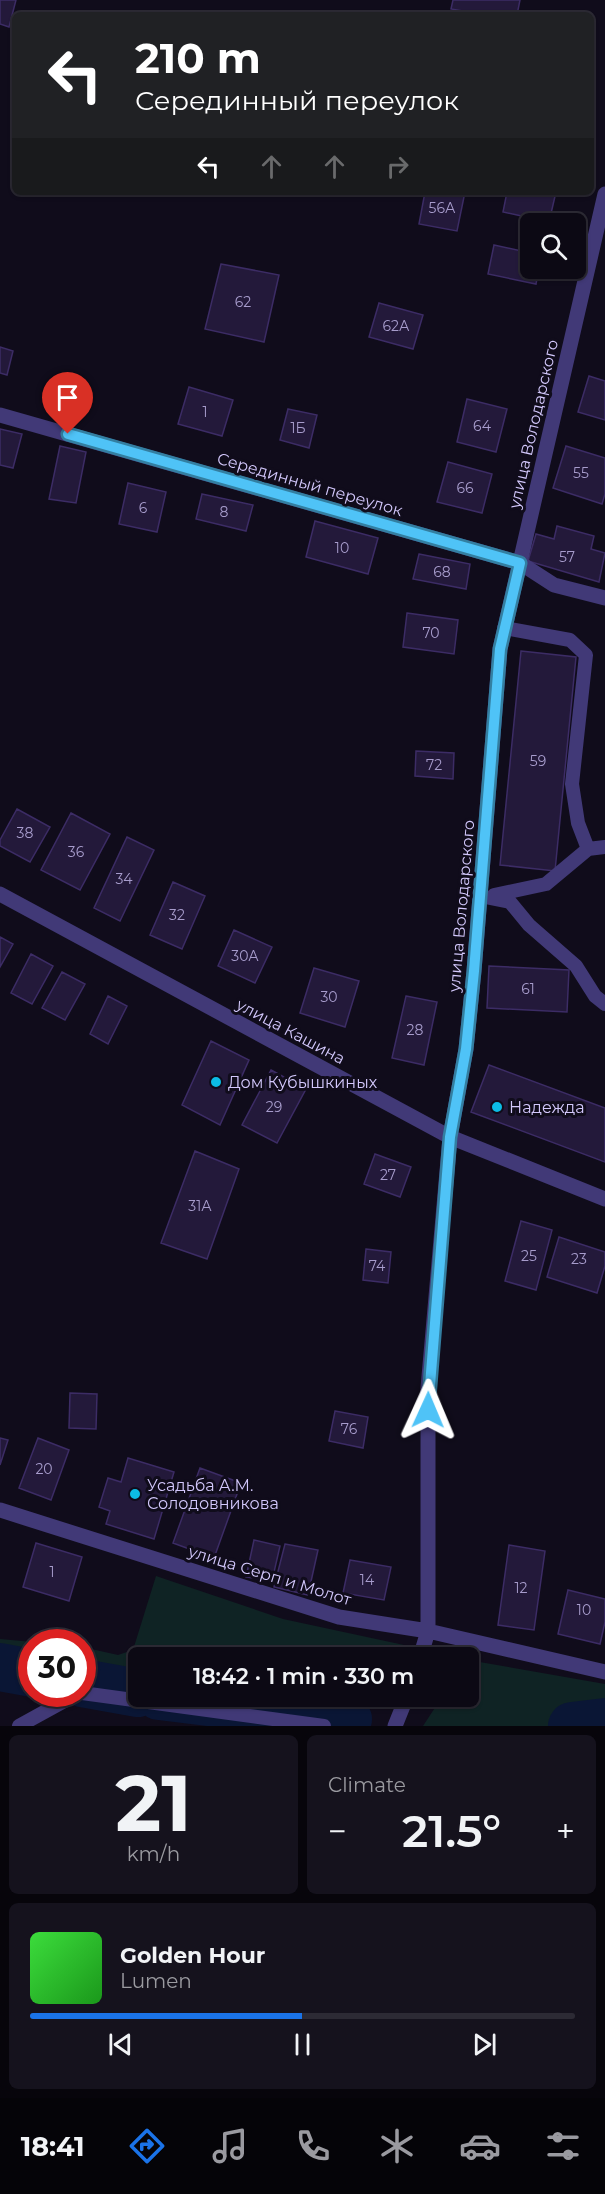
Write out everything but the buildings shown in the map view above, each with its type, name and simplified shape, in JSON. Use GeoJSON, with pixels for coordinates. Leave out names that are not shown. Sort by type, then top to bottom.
{"type":"FeatureCollection","features":[{"type":"Feature","properties":{"kind":"street","name":"улица Володарского"},"geometry":{"type":"LineString","coordinates":[[423,1647],[428,1631],[428,1388],[450,1137],[466,1049],[500,649],[605,194]]}},
{"type":"Feature","properties":{"kind":"street","name":"Серединный переулок"},"geometry":{"type":"LineString","coordinates":[[0,415],[520,563],[554,585],[605,598]]}},
{"type":"Feature","properties":{"kind":"street","name":"улица Кашина"},"geometry":{"type":"LineString","coordinates":[[0,894],[450,1137],[605,1199]]}},
{"type":"Feature","properties":{"kind":"street","name":"улица Серп и Молот"},"geometry":{"type":"LineString","coordinates":[[0,1510],[339,1617],[428,1631],[605,1672]]}},
{"type":"Feature","properties":{"kind":"street"},"geometry":{"type":"LineString","coordinates":[[395,1726],[403,1707]]}},
{"type":"Feature","properties":{"kind":"lane"},"geometry":{"type":"LineString","coordinates":[[504,628],[570,640],[586,655],[573,784],[578,823],[588,849]]}},
{"type":"Feature","properties":{"kind":"lane"},"geometry":{"type":"LineString","coordinates":[[480,896],[507,894],[546,884],[588,849],[605,847]]}},
{"type":"Feature","properties":{"kind":"lane"},"geometry":{"type":"LineString","coordinates":[[480,896],[510,902],[529,925],[576,966],[595,996],[605,1004]]}},
{"type":"Feature","properties":{"kind":"lane"},"geometry":{"type":"LineString","coordinates":[[96,1694],[324,1726]]}},
{"type":"Feature","properties":{"kind":"lane"},"geometry":{"type":"LineString","coordinates":[[19,1726],[53,1707]]}},
{"type":"Feature","properties":{"kind":"green space"},"geometry":{"type":"Polygon","coordinates":[[[156,1576],[283,1619],[413,1647],[134,1647],[156,1576]]]}},
{"type":"Feature","properties":{"kind":"green space"},"geometry":{"type":"Polygon","coordinates":[[[0,1639],[18,1641],[18,1690],[0,1688],[0,1639]]]}},
{"type":"Feature","properties":{"kind":"green space"},"geometry":{"type":"Polygon","coordinates":[[[96,1650],[118,1655],[128,1652],[128,1681],[96,1673],[96,1650]]]}},
{"type":"Feature","properties":{"kind":"green space"},"geometry":{"type":"Polygon","coordinates":[[[479,1662],[605,1684],[605,1726],[423,1726],[435,1707],[479,1707],[479,1662]]]}},
{"type":"Feature","properties":{"kind":"green space"},"geometry":{"type":"Polygon","coordinates":[[[324,1707],[352,1707],[339,1710],[324,1707]]]}},
{"type":"Feature","properties":{"kind":"waterway"},"geometry":{"type":"LineString","coordinates":[[0,1667],[18,1670]]}},
{"type":"Feature","properties":{"kind":"waterway"},"geometry":{"type":"LineString","coordinates":[[96,1686],[128,1691]]}},
{"type":"Feature","properties":{"kind":"waterway"},"geometry":{"type":"LineString","coordinates":[[249,1707],[348,1719]]}},
{"type":"Feature","properties":{"kind":"waterway"},"geometry":{"type":"LineString","coordinates":[[572,1726],[605,1722]]}},
{"type":"Feature","properties":{"kind":"place","name":"Дом Кубышкиных"},"geometry":{"type":"Point","coordinates":[216,1082]}},
{"type":"Feature","properties":{"kind":"place","name":"Надежда"},"geometry":{"type":"Point","coordinates":[497,1107]}},
{"type":"Feature","properties":{"kind":"place","name":"Усадьба А.М. Солодовникова"},"geometry":{"type":"Point","coordinates":[135,1494]}},
{"type":"Feature","properties":{"kind":"route"},"geometry":{"type":"LineString","coordinates":[[68,434],[520,563],[500,649],[474,971],[466,1049],[450,1137],[428,1410]]}}]}
